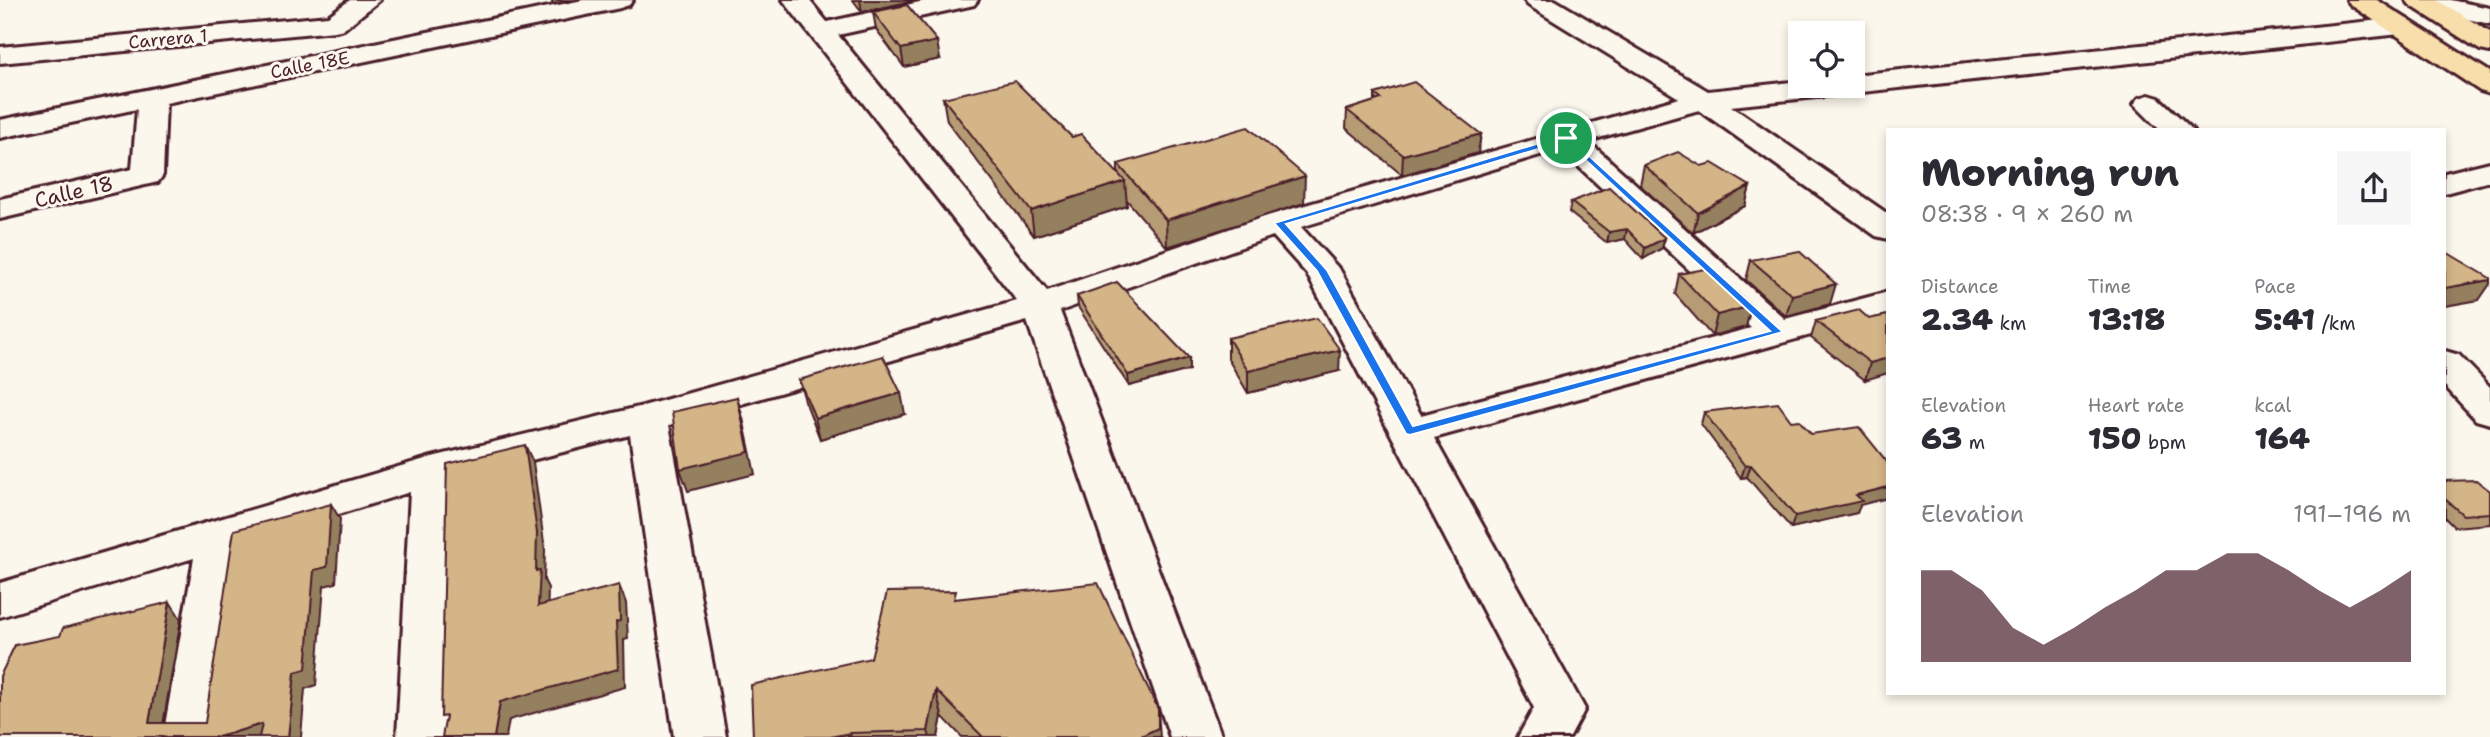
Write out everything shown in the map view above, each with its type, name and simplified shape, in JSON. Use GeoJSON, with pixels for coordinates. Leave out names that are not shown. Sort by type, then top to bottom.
{"type":"FeatureCollection","features":[{"type":"Feature","properties":{"kind":"highway"},"geometry":{"type":"LineString","coordinates":[[2360,0],[2490,85]]}},
{"type":"Feature","properties":{"kind":"highway"},"geometry":{"type":"LineString","coordinates":[[2421,1],[2490,44]]}},
{"type":"Feature","properties":{"kind":"street"},"geometry":{"type":"LineString","coordinates":[[348,57],[335,23],[367,0]]}},
{"type":"Feature","properties":{"kind":"street","name":"Calle 18E"},"geometry":{"type":"LineString","coordinates":[[0,129],[620,0]]}},
{"type":"Feature","properties":{"kind":"street"},"geometry":{"type":"LineString","coordinates":[[809,16],[965,0]]}},
{"type":"Feature","properties":{"kind":"street"},"geometry":{"type":"LineString","coordinates":[[1537,0],[1703,100],[1886,228]]}},
{"type":"Feature","properties":{"kind":"street"},"geometry":{"type":"LineString","coordinates":[[2421,1],[2490,16]]}},
{"type":"Feature","properties":{"kind":"street"},"geometry":{"type":"LineString","coordinates":[[809,16],[1040,306],[1196,737]]}},
{"type":"Feature","properties":{"kind":"street","name":"Carrera 1"},"geometry":{"type":"LineString","coordinates":[[0,55],[335,23]]}},
{"type":"Feature","properties":{"kind":"street"},"geometry":{"type":"LineString","coordinates":[[1865,83],[2400,26]]}},
{"type":"Feature","properties":{"kind":"street"},"geometry":{"type":"LineString","coordinates":[[0,600],[432,471],[648,418],[1040,306],[1279,223],[1566,138],[1703,100],[1788,91]]}},
{"type":"Feature","properties":{"kind":"street","name":"Calle 18"},"geometry":{"type":"LineString","coordinates":[[0,209],[147,175],[152,97]]}},
{"type":"Feature","properties":{"kind":"street"},"geometry":{"type":"LineString","coordinates":[[2149,104],[2176,128]]}},
{"type":"Feature","properties":{"kind":"street"},"geometry":{"type":"LineString","coordinates":[[1566,138],[1777,332]]}},
{"type":"Feature","properties":{"kind":"street"},"geometry":{"type":"LineString","coordinates":[[2446,183],[2490,171]]}},
{"type":"Feature","properties":{"kind":"street"},"geometry":{"type":"LineString","coordinates":[[1279,223],[1322,270],[1560,709],[1544,737]]}},
{"type":"Feature","properties":{"kind":"street"},"geometry":{"type":"LineString","coordinates":[[1410,431],[1886,304]]}},
{"type":"Feature","properties":{"kind":"street"},"geometry":{"type":"LineString","coordinates":[[2446,364],[2490,411]]}},
{"type":"Feature","properties":{"kind":"street"},"geometry":{"type":"LineString","coordinates":[[648,418],[700,737]]}},
{"type":"Feature","properties":{"kind":"street"},"geometry":{"type":"LineString","coordinates":[[423,737],[432,471]]}},
{"type":"Feature","properties":{"kind":"street"},"geometry":{"type":"LineString","coordinates":[[189,737],[221,533]]}},
{"type":"Feature","properties":{"kind":"building"},"geometry":{"type":"Polygon","coordinates":[[[907,5],[937,41],[901,49],[873,12],[907,5]]]}},
{"type":"Feature","properties":{"kind":"building"},"geometry":{"type":"Polygon","coordinates":[[[1015,81],[1072,137],[1081,134],[1125,181],[1031,211],[943,98],[1015,81]]]}},
{"type":"Feature","properties":{"kind":"building"},"geometry":{"type":"Polygon","coordinates":[[[1414,82],[1481,134],[1403,155],[1347,110],[1381,99],[1375,94],[1414,82]]]}},
{"type":"Feature","properties":{"kind":"building"},"geometry":{"type":"Polygon","coordinates":[[[1248,127],[1305,176],[1166,220],[1118,164],[1248,127]]]}},
{"type":"Feature","properties":{"kind":"building"},"geometry":{"type":"Polygon","coordinates":[[[1678,152],[1701,166],[1712,163],[1750,186],[1698,213],[1644,165],[1678,152]]]}},
{"type":"Feature","properties":{"kind":"building"},"geometry":{"type":"Polygon","coordinates":[[[1609,187],[1665,238],[1645,248],[1627,229],[1609,232],[1571,202],[1609,187]]]}},
{"type":"Feature","properties":{"kind":"building"},"geometry":{"type":"Polygon","coordinates":[[[1799,251],[1836,284],[1792,295],[1751,260],[1799,251]]]}},
{"type":"Feature","properties":{"kind":"building"},"geometry":{"type":"Polygon","coordinates":[[[2446,254],[2490,278],[2490,280],[2446,288],[2446,254]]]}},
{"type":"Feature","properties":{"kind":"building"},"geometry":{"type":"Polygon","coordinates":[[[1710,268],[1751,306],[1717,315],[1679,274],[1710,268]]]}},
{"type":"Feature","properties":{"kind":"building"},"geometry":{"type":"Polygon","coordinates":[[[1117,282],[1189,358],[1128,375],[1077,296],[1117,282]]]}},
{"type":"Feature","properties":{"kind":"building"},"geometry":{"type":"Polygon","coordinates":[[[1859,310],[1869,319],[1886,315],[1886,359],[1870,363],[1816,321],[1859,310]]]}},
{"type":"Feature","properties":{"kind":"building"},"geometry":{"type":"Polygon","coordinates":[[[1317,318],[1340,350],[1248,371],[1228,338],[1317,318]]]}},
{"type":"Feature","properties":{"kind":"building"},"geometry":{"type":"Polygon","coordinates":[[[883,356],[901,393],[815,418],[799,380],[883,356]]]}},
{"type":"Feature","properties":{"kind":"building"},"geometry":{"type":"Polygon","coordinates":[[[737,397],[749,452],[680,469],[672,412],[737,397]]]}},
{"type":"Feature","properties":{"kind":"building"},"geometry":{"type":"Polygon","coordinates":[[[1778,403],[1791,421],[1799,420],[1811,434],[1859,427],[1886,461],[1886,488],[1856,495],[1862,501],[1795,516],[1751,465],[1745,466],[1704,412],[1778,403]]]}},
{"type":"Feature","properties":{"kind":"building"},"geometry":{"type":"Polygon","coordinates":[[[525,445],[537,533],[536,571],[540,570],[538,606],[619,585],[620,621],[616,622],[618,669],[500,702],[494,737],[442,737],[446,716],[441,717],[447,464],[525,445]]]}},
{"type":"Feature","properties":{"kind":"building"},"geometry":{"type":"Polygon","coordinates":[[[2476,480],[2490,491],[2490,513],[2463,515],[2446,500],[2446,481],[2476,480]]]}},
{"type":"Feature","properties":{"kind":"building"},"geometry":{"type":"Polygon","coordinates":[[[331,504],[327,567],[314,570],[306,669],[295,672],[288,737],[259,737],[262,724],[218,737],[0,737],[0,676],[15,645],[60,636],[63,628],[170,602],[149,723],[205,723],[234,530],[331,504]]]}},
{"type":"Feature","properties":{"kind":"building"},"geometry":{"type":"Polygon","coordinates":[[[1098,583],[1158,709],[1158,728],[1139,737],[983,737],[936,690],[928,731],[850,733],[830,737],[753,737],[751,685],[871,658],[887,592],[956,591],[954,599],[1098,583]]]}},
{"type":"Feature","properties":{"kind":"route"},"geometry":{"type":"LineString","coordinates":[[1566,138],[1777,332],[1410,431],[1322,270],[1279,223],[1566,138]]}}]}
